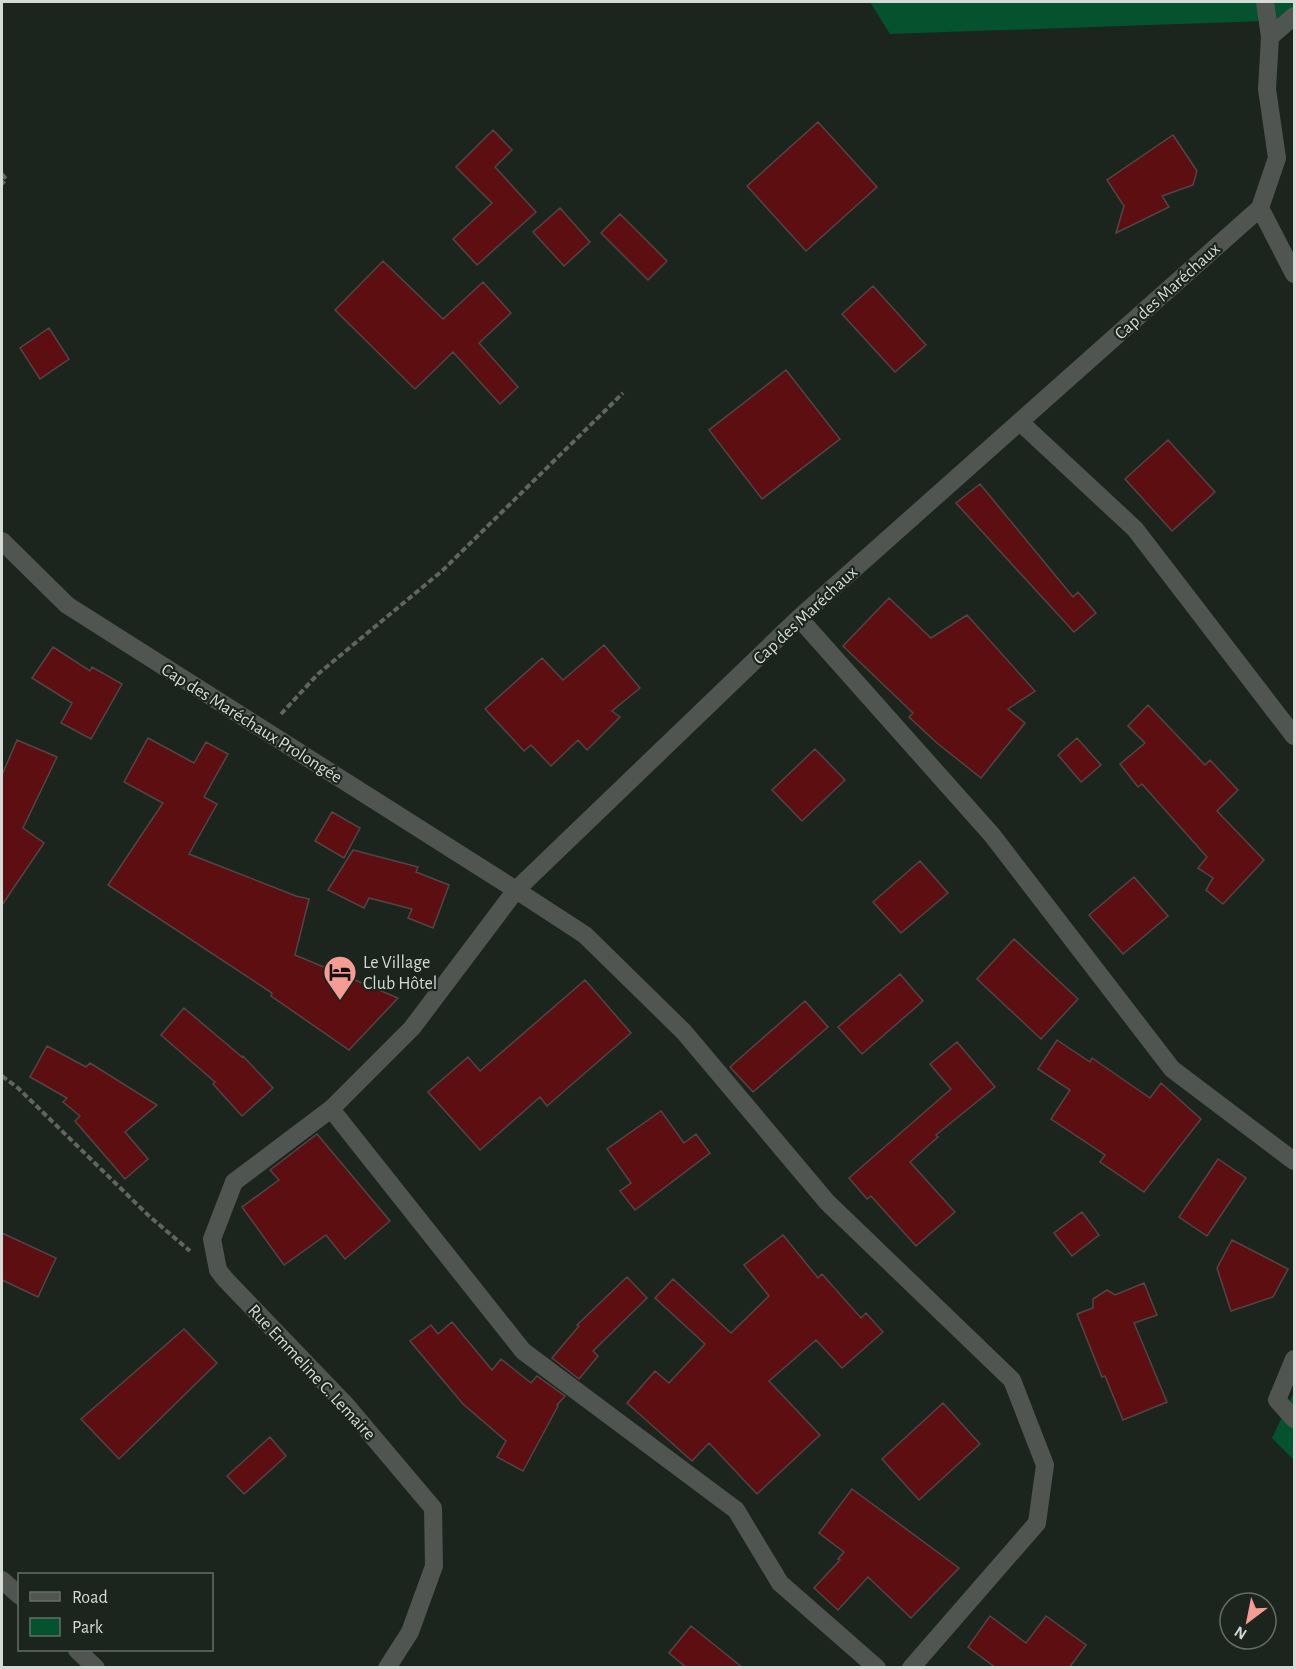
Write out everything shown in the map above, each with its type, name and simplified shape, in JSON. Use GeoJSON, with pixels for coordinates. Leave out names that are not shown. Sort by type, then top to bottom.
{"type":"FeatureCollection","features":[{"type":"Feature","properties":{"kind":"street"},"geometry":{"type":"LineString","coordinates":[[1265,2],[1270,37],[1266,89],[1277,158],[1260,208],[1294,274]]}},
{"type":"Feature","properties":{"kind":"street"},"geometry":{"type":"LineString","coordinates":[[1270,37],[1294,16]]}},
{"type":"Feature","properties":{"kind":"street","name":"Cap des Maréchaux"},"geometry":{"type":"LineString","coordinates":[[331,1109],[411,1028],[516,890],[799,618],[1260,208]]}},
{"type":"Feature","properties":{"kind":"street"},"geometry":{"type":"LineString","coordinates":[[1020,422],[1135,529],[1294,736]]}},
{"type":"Feature","properties":{"kind":"street","name":"Cap des Maréchaux Prolongée"},"geometry":{"type":"LineString","coordinates":[[2,541],[67,605],[585,935],[684,1032],[827,1203],[1012,1380],[1045,1465],[1037,1523],[911,1668]]}},
{"type":"Feature","properties":{"kind":"street"},"geometry":{"type":"LineString","coordinates":[[799,618],[992,835],[1172,1069],[1294,1161]]}},
{"type":"Feature","properties":{"kind":"street"},"geometry":{"type":"LineString","coordinates":[[331,1109],[523,1351],[736,1510],[780,1583],[877,1668]]}},
{"type":"Feature","properties":{"kind":"street","name":"Rue Emmeline C. Lemaire"},"geometry":{"type":"LineString","coordinates":[[331,1109],[234,1182],[212,1239],[218,1270],[225,1280],[346,1405],[433,1508],[434,1566],[411,1632],[387,1668]]}},
{"type":"Feature","properties":{"kind":"street"},"geometry":{"type":"LineString","coordinates":[[1294,1359],[1276,1400],[1294,1419]]}},
{"type":"Feature","properties":{"kind":"street"},"geometry":{"type":"LineString","coordinates":[[2,1580],[18,1594]]}},
{"type":"Feature","properties":{"kind":"street"},"geometry":{"type":"LineString","coordinates":[[78,1651],[96,1668]]}},
{"type":"Feature","properties":{"kind":"path"},"geometry":{"type":"LineString","coordinates":[[2,174],[6,179],[2,184]]}},
{"type":"Feature","properties":{"kind":"path"},"geometry":{"type":"LineString","coordinates":[[266,731],[318,674],[442,571],[623,393]]}},
{"type":"Feature","properties":{"kind":"path"},"geometry":{"type":"LineString","coordinates":[[2,1076],[18,1088],[157,1222],[186,1248],[218,1270]]}},
{"type":"Feature","properties":{"kind":"green space"},"geometry":{"type":"Polygon","coordinates":[[[870,2],[1294,2],[1294,20],[890,34],[870,2]]]}},
{"type":"Feature","properties":{"kind":"green space"},"geometry":{"type":"Polygon","coordinates":[[[1294,1392],[1294,1460],[1272,1438],[1294,1392]]]}},
{"type":"Feature","properties":{"kind":"building"},"geometry":{"type":"Polygon","coordinates":[[[818,122],[877,187],[806,251],[747,186],[818,122]]]}},
{"type":"Feature","properties":{"kind":"building"},"geometry":{"type":"Polygon","coordinates":[[[493,130],[512,150],[495,167],[536,212],[477,265],[453,239],[492,203],[456,167],[493,130]]]}},
{"type":"Feature","properties":{"kind":"building"},"geometry":{"type":"Polygon","coordinates":[[[1173,135],[1197,171],[1193,185],[1162,196],[1169,207],[1116,233],[1124,206],[1107,180],[1173,135]]]}},
{"type":"Feature","properties":{"kind":"building"},"geometry":{"type":"Polygon","coordinates":[[[560,208],[590,242],[564,266],[533,232],[560,208]]]}},
{"type":"Feature","properties":{"kind":"building"},"geometry":{"type":"Polygon","coordinates":[[[620,214],[667,261],[648,280],[601,233],[620,214]]]}},
{"type":"Feature","properties":{"kind":"building"},"geometry":{"type":"Polygon","coordinates":[[[383,261],[443,319],[483,282],[511,313],[479,343],[518,387],[500,404],[453,352],[415,389],[335,310],[383,261]]]}},
{"type":"Feature","properties":{"kind":"building"},"geometry":{"type":"Polygon","coordinates":[[[873,286],[926,345],[895,372],[842,314],[873,286]]]}},
{"type":"Feature","properties":{"kind":"building"},"geometry":{"type":"Polygon","coordinates":[[[49,328],[69,359],[40,379],[20,348],[49,328]]]}},
{"type":"Feature","properties":{"kind":"building"},"geometry":{"type":"Polygon","coordinates":[[[786,370],[840,439],[762,499],[709,430],[786,370]]]}},
{"type":"Feature","properties":{"kind":"building"},"geometry":{"type":"Polygon","coordinates":[[[1168,440],[1215,492],[1172,531],[1125,479],[1168,440]]]}},
{"type":"Feature","properties":{"kind":"building"},"geometry":{"type":"Polygon","coordinates":[[[980,484],[1073,597],[1078,592],[1096,613],[1074,632],[956,503],[980,484]]]}},
{"type":"Feature","properties":{"kind":"building"},"geometry":{"type":"Polygon","coordinates":[[[889,598],[931,638],[967,615],[1035,691],[1008,709],[1025,723],[981,778],[909,717],[913,713],[843,646],[889,598]]]}},
{"type":"Feature","properties":{"kind":"building"},"geometry":{"type":"Polygon","coordinates":[[[604,645],[640,688],[612,711],[620,717],[587,750],[578,740],[551,766],[531,745],[524,751],[485,709],[542,658],[563,680],[604,645]]]}},
{"type":"Feature","properties":{"kind":"building"},"geometry":{"type":"Polygon","coordinates":[[[53,647],[90,671],[92,667],[122,684],[91,739],[61,723],[72,703],[32,678],[53,647]]]}},
{"type":"Feature","properties":{"kind":"building"},"geometry":{"type":"Polygon","coordinates":[[[1148,705],[1205,765],[1210,760],[1238,790],[1217,811],[1264,860],[1223,904],[1206,890],[1213,878],[1198,868],[1207,857],[1142,784],[1138,787],[1120,764],[1145,743],[1128,726],[1148,705]]]}},
{"type":"Feature","properties":{"kind":"building"},"geometry":{"type":"Polygon","coordinates":[[[148,738],[194,763],[206,742],[228,754],[204,797],[217,804],[189,854],[309,899],[295,955],[398,998],[349,1050],[271,996],[272,993],[108,885],[163,803],[124,782],[148,738]]]}},
{"type":"Feature","properties":{"kind":"building"},"geometry":{"type":"Polygon","coordinates":[[[1077,738],[1101,765],[1081,782],[1058,755],[1077,738]]]}},
{"type":"Feature","properties":{"kind":"building"},"geometry":{"type":"Polygon","coordinates":[[[17,740],[57,757],[23,828],[44,843],[2,905],[2,775],[17,740]]]}},
{"type":"Feature","properties":{"kind":"building"},"geometry":{"type":"Polygon","coordinates":[[[815,749],[845,780],[802,821],[772,790],[815,749]]]}},
{"type":"Feature","properties":{"kind":"building"},"geometry":{"type":"Polygon","coordinates":[[[332,812],[360,828],[344,858],[315,841],[332,812]]]}},
{"type":"Feature","properties":{"kind":"building"},"geometry":{"type":"Polygon","coordinates":[[[353,850],[418,867],[416,872],[449,885],[433,928],[408,918],[412,909],[369,898],[364,908],[328,890],[353,850]]]}},
{"type":"Feature","properties":{"kind":"building"},"geometry":{"type":"Polygon","coordinates":[[[920,861],[948,893],[901,933],[873,902],[920,861]]]}},
{"type":"Feature","properties":{"kind":"building"},"geometry":{"type":"Polygon","coordinates":[[[1134,877],[1168,916],[1123,954],[1089,915],[1134,877]]]}},
{"type":"Feature","properties":{"kind":"building"},"geometry":{"type":"Polygon","coordinates":[[[1014,939],[1078,999],[1041,1039],[977,979],[1014,939]]]}},
{"type":"Feature","properties":{"kind":"building"},"geometry":{"type":"Polygon","coordinates":[[[900,974],[923,1001],[862,1054],[838,1027],[900,974]]]}},
{"type":"Feature","properties":{"kind":"building"},"geometry":{"type":"Polygon","coordinates":[[[585,980],[631,1033],[547,1106],[540,1097],[480,1150],[428,1092],[468,1057],[480,1071],[585,980]]]}},
{"type":"Feature","properties":{"kind":"building"},"geometry":{"type":"Polygon","coordinates":[[[805,1001],[828,1027],[753,1092],[730,1067],[805,1001]]]}},
{"type":"Feature","properties":{"kind":"building"},"geometry":{"type":"Polygon","coordinates":[[[184,1008],[243,1056],[273,1088],[242,1116],[213,1084],[215,1082],[161,1035],[184,1008]]]}},
{"type":"Feature","properties":{"kind":"building"},"geometry":{"type":"Polygon","coordinates":[[[1057,1040],[1090,1062],[1092,1058],[1150,1098],[1161,1083],[1201,1119],[1144,1192],[1100,1162],[1105,1155],[1051,1119],[1070,1090],[1038,1069],[1057,1040]]]}},
{"type":"Feature","properties":{"kind":"building"},"geometry":{"type":"Polygon","coordinates":[[[957,1042],[995,1087],[936,1135],[938,1137],[910,1162],[955,1212],[916,1246],[871,1196],[867,1199],[849,1178],[951,1089],[930,1064],[957,1042]]]}},
{"type":"Feature","properties":{"kind":"building"},"geometry":{"type":"Polygon","coordinates":[[[47,1046],[86,1067],[90,1063],[157,1105],[125,1132],[148,1159],[125,1179],[75,1121],[80,1116],[63,1102],[67,1098],[30,1077],[47,1046]]]}},
{"type":"Feature","properties":{"kind":"building"},"geometry":{"type":"Polygon","coordinates":[[[661,1111],[684,1143],[696,1134],[710,1153],[635,1210],[620,1191],[631,1183],[607,1149],[661,1111]]]}},
{"type":"Feature","properties":{"kind":"building"},"geometry":{"type":"Polygon","coordinates":[[[317,1134],[390,1221],[345,1259],[326,1235],[284,1265],[242,1207],[279,1180],[270,1170],[317,1134]]]}},
{"type":"Feature","properties":{"kind":"building"},"geometry":{"type":"Polygon","coordinates":[[[1218,1159],[1246,1178],[1207,1236],[1179,1217],[1218,1159]]]}},
{"type":"Feature","properties":{"kind":"building"},"geometry":{"type":"Polygon","coordinates":[[[1082,1212],[1099,1235],[1072,1256],[1054,1233],[1082,1212]]]}},
{"type":"Feature","properties":{"kind":"building"},"geometry":{"type":"Polygon","coordinates":[[[2,1233],[56,1258],[38,1297],[2,1280],[2,1233]]]}},
{"type":"Feature","properties":{"kind":"building"},"geometry":{"type":"Polygon","coordinates":[[[783,1235],[818,1278],[822,1274],[861,1318],[866,1313],[883,1332],[842,1368],[816,1340],[769,1381],[820,1435],[757,1494],[709,1443],[692,1461],[627,1403],[655,1371],[669,1383],[705,1344],[655,1298],[673,1279],[731,1333],[769,1296],[744,1265],[783,1235]]]}},
{"type":"Feature","properties":{"kind":"building"},"geometry":{"type":"Polygon","coordinates":[[[1232,1240],[1288,1269],[1273,1297],[1231,1311],[1217,1268],[1232,1240]]]}},
{"type":"Feature","properties":{"kind":"building"},"geometry":{"type":"Polygon","coordinates":[[[627,1277],[647,1298],[593,1351],[598,1356],[579,1379],[552,1358],[579,1326],[577,1325],[627,1277]]]}},
{"type":"Feature","properties":{"kind":"building"},"geometry":{"type":"Polygon","coordinates":[[[1144,1283],[1157,1315],[1134,1323],[1167,1402],[1123,1420],[1105,1376],[1102,1377],[1077,1314],[1093,1308],[1093,1299],[1107,1290],[1115,1295],[1144,1283]]]}},
{"type":"Feature","properties":{"kind":"building"},"geometry":{"type":"Polygon","coordinates":[[[452,1322],[492,1370],[501,1359],[531,1383],[537,1376],[565,1396],[557,1405],[523,1471],[497,1457],[506,1441],[463,1404],[410,1341],[431,1325],[438,1334],[452,1322]]]}},
{"type":"Feature","properties":{"kind":"building"},"geometry":{"type":"Polygon","coordinates":[[[184,1329],[217,1363],[119,1459],[81,1419],[184,1329]]]}},
{"type":"Feature","properties":{"kind":"building"},"geometry":{"type":"Polygon","coordinates":[[[943,1403],[980,1444],[919,1500],[882,1459],[943,1403]]]}},
{"type":"Feature","properties":{"kind":"building"},"geometry":{"type":"Polygon","coordinates":[[[270,1437],[286,1456],[244,1494],[227,1476],[270,1437]]]}},
{"type":"Feature","properties":{"kind":"building"},"geometry":{"type":"Polygon","coordinates":[[[852,1489],[959,1568],[911,1618],[868,1577],[838,1610],[814,1588],[840,1560],[838,1559],[844,1552],[819,1533],[852,1489]]]}},
{"type":"Feature","properties":{"kind":"building"},"geometry":{"type":"Polygon","coordinates":[[[990,1616],[1026,1643],[1046,1616],[1086,1645],[1069,1668],[996,1668],[968,1647],[990,1616]]]}},
{"type":"Feature","properties":{"kind":"building"},"geometry":{"type":"Polygon","coordinates":[[[691,1626],[743,1668],[687,1668],[669,1653],[691,1626]]]}},
{"type":"Feature","properties":{"kind":"place","name":"Le Village Club Hôtel"},"geometry":{"type":"Point","coordinates":[340,1001]}}]}
